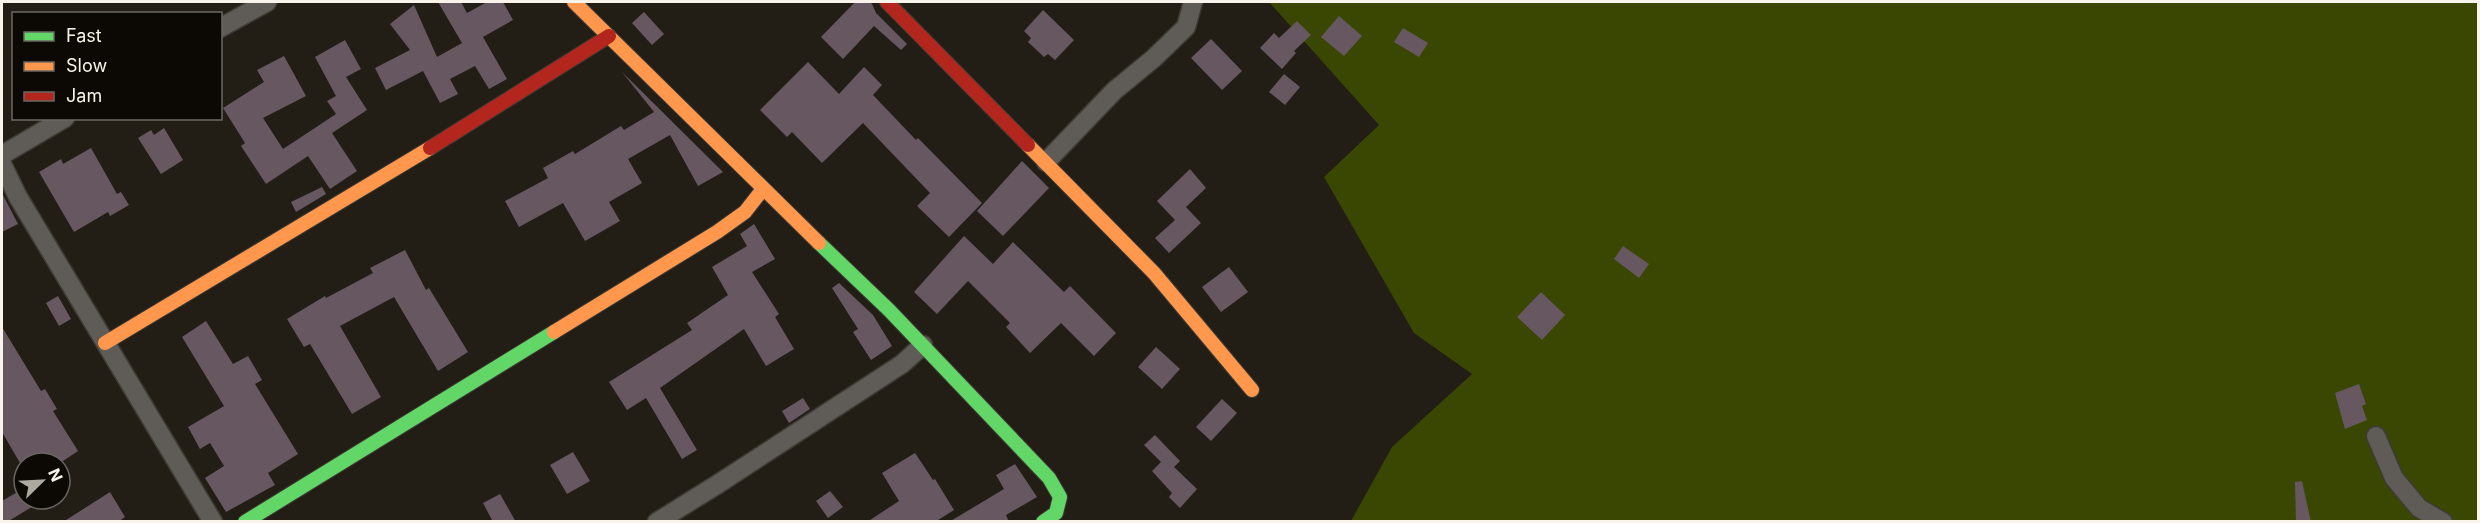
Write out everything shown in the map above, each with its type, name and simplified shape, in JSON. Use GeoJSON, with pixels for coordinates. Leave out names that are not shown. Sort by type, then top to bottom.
{"type":"FeatureCollection","features":[{"type":"Feature","properties":{"kind":"street"},"geometry":{"type":"LineString","coordinates":[[222,27],[267,2]]}},
{"type":"Feature","properties":{"kind":"street"},"geometry":{"type":"LineString","coordinates":[[574,2],[923,345],[1048,478],[1060,497],[1056,513],[1043,522]]}},
{"type":"Feature","properties":{"kind":"street"},"geometry":{"type":"LineString","coordinates":[[887,2],[1154,273],[1252,390]]}},
{"type":"Feature","properties":{"kind":"street"},"geometry":{"type":"LineString","coordinates":[[1046,162],[1114,91],[1154,58],[1186,27],[1193,2]]}},
{"type":"Feature","properties":{"kind":"street"},"geometry":{"type":"LineString","coordinates":[[105,343],[260,253],[428,151],[609,36]]}},
{"type":"Feature","properties":{"kind":"street"},"geometry":{"type":"LineString","coordinates":[[2,155],[62,120]]}},
{"type":"Feature","properties":{"kind":"street"},"geometry":{"type":"LineString","coordinates":[[2,164],[18,197],[213,522]]}},
{"type":"Feature","properties":{"kind":"street"},"geometry":{"type":"LineString","coordinates":[[245,522],[717,232],[745,212],[763,189]]}},
{"type":"Feature","properties":{"kind":"street"},"geometry":{"type":"LineString","coordinates":[[2,205],[18,197]]}},
{"type":"Feature","properties":{"kind":"street"},"geometry":{"type":"LineString","coordinates":[[657,522],[902,364],[923,345]]}},
{"type":"Feature","properties":{"kind":"street"},"geometry":{"type":"LineString","coordinates":[[2376,436],[2394,478],[2419,508],[2443,522]]}},
{"type":"Feature","properties":{"kind":"green space"},"geometry":{"type":"Polygon","coordinates":[[[1269,2],[2478,2],[2478,521],[1351,521],[1392,447],[1472,374],[1414,333],[1324,177],[1379,125],[1269,2]]]}},
{"type":"Feature","properties":{"kind":"building"},"geometry":{"type":"Polygon","coordinates":[[[438,2],[461,2],[467,13],[487,2],[503,2],[513,20],[483,37],[507,79],[489,89],[475,66],[450,79],[458,94],[440,103],[423,71],[386,90],[375,68],[410,50],[390,24],[414,5],[437,57],[462,43],[438,2]]]}},
{"type":"Feature","properties":{"kind":"building"},"geometry":{"type":"Polygon","coordinates":[[[855,2],[870,2],[876,13],[907,44],[901,50],[874,26],[843,59],[821,37],[855,2]]]}},
{"type":"Feature","properties":{"kind":"building"},"geometry":{"type":"Polygon","coordinates":[[[1043,10],[1074,40],[1055,60],[1048,54],[1044,57],[1028,42],[1031,38],[1024,31],[1043,10]]]}},
{"type":"Feature","properties":{"kind":"building"},"geometry":{"type":"Polygon","coordinates":[[[644,12],[664,34],[652,45],[632,23],[644,12]]]}},
{"type":"Feature","properties":{"kind":"building"},"geometry":{"type":"Polygon","coordinates":[[[1339,16],[1362,36],[1344,56],[1321,37],[1339,16]]]}},
{"type":"Feature","properties":{"kind":"building"},"geometry":{"type":"Polygon","coordinates":[[[1297,21],[1311,35],[1294,51],[1296,53],[1282,69],[1260,48],[1274,33],[1279,38],[1297,21]]]}},
{"type":"Feature","properties":{"kind":"building"},"geometry":{"type":"Polygon","coordinates":[[[1403,28],[1428,43],[1419,57],[1394,42],[1403,28]]]}},
{"type":"Feature","properties":{"kind":"building"},"geometry":{"type":"Polygon","coordinates":[[[1211,39],[1242,71],[1222,90],[1191,58],[1211,39]]]}},
{"type":"Feature","properties":{"kind":"building"},"geometry":{"type":"Polygon","coordinates":[[[345,40],[361,69],[346,77],[367,110],[332,133],[357,171],[330,189],[308,156],[266,184],[241,146],[245,143],[223,108],[264,82],[257,70],[284,56],[306,96],[263,118],[283,149],[336,114],[327,101],[336,96],[315,57],[345,40]]]}},
{"type":"Feature","properties":{"kind":"building"},"geometry":{"type":"Polygon","coordinates":[[[808,62],[839,94],[864,67],[882,85],[873,95],[982,203],[949,237],[917,206],[930,193],[863,123],[822,163],[792,132],[787,137],[760,110],[808,62]]]}},
{"type":"Feature","properties":{"kind":"building"},"geometry":{"type":"Polygon","coordinates":[[[622,72],[723,172],[698,186],[670,135],[628,159],[642,183],[609,202],[620,221],[585,241],[563,203],[519,227],[505,201],[548,178],[543,168],[573,151],[575,154],[621,126],[624,130],[654,112],[622,72]]]}},
{"type":"Feature","properties":{"kind":"building"},"geometry":{"type":"Polygon","coordinates":[[[1284,74],[1300,87],[1285,105],[1269,92],[1284,74]]]}},
{"type":"Feature","properties":{"kind":"building"},"geometry":{"type":"Polygon","coordinates":[[[164,128],[183,160],[161,174],[138,138],[151,130],[154,135],[164,128]]]}},
{"type":"Feature","properties":{"kind":"building"},"geometry":{"type":"Polygon","coordinates":[[[91,148],[117,194],[121,192],[129,205],[110,216],[108,212],[74,232],[39,172],[61,159],[63,164],[91,148]]]}},
{"type":"Feature","properties":{"kind":"building"},"geometry":{"type":"Polygon","coordinates":[[[1022,161],[1049,188],[1003,236],[977,211],[1022,161]]]}},
{"type":"Feature","properties":{"kind":"building"},"geometry":{"type":"Polygon","coordinates":[[[1190,169],[1206,188],[1186,207],[1201,223],[1169,253],[1155,238],[1175,220],[1157,201],[1190,169]]]}},
{"type":"Feature","properties":{"kind":"building"},"geometry":{"type":"Polygon","coordinates":[[[322,187],[326,194],[296,212],[291,202],[322,187]]]}},
{"type":"Feature","properties":{"kind":"building"},"geometry":{"type":"Polygon","coordinates":[[[2,193],[18,224],[2,232],[2,193]]]}},
{"type":"Feature","properties":{"kind":"building"},"geometry":{"type":"Polygon","coordinates":[[[754,224],[775,259],[752,272],[779,314],[775,317],[794,349],[766,366],[744,329],[660,388],[697,450],[682,459],[646,398],[627,410],[609,382],[692,330],[687,323],[728,295],[712,267],[747,246],[740,234],[754,224]]]}},
{"type":"Feature","properties":{"kind":"building"},"geometry":{"type":"Polygon","coordinates":[[[964,236],[993,264],[1013,242],[1064,292],[1070,286],[1116,333],[1094,356],[1061,323],[1030,353],[1006,327],[1010,323],[968,281],[937,314],[914,292],[964,236]]]}},
{"type":"Feature","properties":{"kind":"building"},"geometry":{"type":"Polygon","coordinates":[[[1623,246],[1649,264],[1639,278],[1614,259],[1623,246]]]}},
{"type":"Feature","properties":{"kind":"building"},"geometry":{"type":"Polygon","coordinates":[[[405,250],[426,290],[429,288],[468,352],[438,371],[394,297],[340,326],[381,397],[352,414],[310,344],[304,347],[287,319],[325,296],[326,298],[373,273],[370,268],[405,250]]]}},
{"type":"Feature","properties":{"kind":"building"},"geometry":{"type":"Polygon","coordinates":[[[1229,267],[1248,292],[1221,312],[1202,287],[1229,267]]]}},
{"type":"Feature","properties":{"kind":"building"},"geometry":{"type":"Polygon","coordinates":[[[839,283],[873,315],[892,346],[871,360],[853,332],[858,329],[832,288],[839,283]]]}},
{"type":"Feature","properties":{"kind":"building"},"geometry":{"type":"Polygon","coordinates":[[[1541,292],[1565,315],[1542,340],[1517,317],[1541,292]]]}},
{"type":"Feature","properties":{"kind":"building"},"geometry":{"type":"Polygon","coordinates":[[[58,296],[71,319],[59,326],[46,303],[58,296]]]}},
{"type":"Feature","properties":{"kind":"building"},"geometry":{"type":"Polygon","coordinates":[[[206,321],[233,364],[248,356],[262,380],[255,384],[298,454],[268,473],[275,485],[226,512],[205,478],[224,466],[210,443],[200,449],[188,427],[224,406],[182,337],[206,321]]]}},
{"type":"Feature","properties":{"kind":"building"},"geometry":{"type":"Polygon","coordinates":[[[2,327],[41,391],[45,389],[57,409],[53,411],[78,451],[72,455],[72,451],[13,451],[2,432],[2,327]]]}},
{"type":"Feature","properties":{"kind":"building"},"geometry":{"type":"Polygon","coordinates":[[[1156,347],[1180,369],[1162,389],[1138,367],[1156,347]]]}},
{"type":"Feature","properties":{"kind":"building"},"geometry":{"type":"Polygon","coordinates":[[[2359,384],[2366,404],[2362,406],[2367,420],[2345,429],[2335,393],[2359,384]]]}},
{"type":"Feature","properties":{"kind":"building"},"geometry":{"type":"Polygon","coordinates":[[[803,398],[810,409],[789,423],[782,411],[803,398]]]}},
{"type":"Feature","properties":{"kind":"building"},"geometry":{"type":"Polygon","coordinates":[[[1222,399],[1237,413],[1211,441],[1196,427],[1222,399]]]}},
{"type":"Feature","properties":{"kind":"building"},"geometry":{"type":"Polygon","coordinates":[[[1155,435],[1180,461],[1174,467],[1197,489],[1180,508],[1169,497],[1172,493],[1152,471],[1161,462],[1144,445],[1155,435]]]}},
{"type":"Feature","properties":{"kind":"building"},"geometry":{"type":"Polygon","coordinates":[[[573,452],[590,481],[567,494],[550,465],[573,452]]]}},
{"type":"Feature","properties":{"kind":"building"},"geometry":{"type":"Polygon","coordinates":[[[915,453],[933,480],[935,479],[954,510],[935,522],[867,522],[899,501],[882,473],[915,453]]]}},
{"type":"Feature","properties":{"kind":"building"},"geometry":{"type":"Polygon","coordinates":[[[1015,464],[1037,497],[1006,515],[1009,522],[949,522],[1004,489],[996,475],[1015,464]]]}},
{"type":"Feature","properties":{"kind":"building"},"geometry":{"type":"Polygon","coordinates":[[[2302,481],[2311,522],[2296,522],[2295,482],[2302,481]]]}},
{"type":"Feature","properties":{"kind":"building"},"geometry":{"type":"Polygon","coordinates":[[[830,491],[843,507],[828,518],[816,501],[830,491]]]}},
{"type":"Feature","properties":{"kind":"building"},"geometry":{"type":"Polygon","coordinates":[[[110,492],[125,517],[118,522],[63,522],[110,492]]]}},
{"type":"Feature","properties":{"kind":"building"},"geometry":{"type":"Polygon","coordinates":[[[500,494],[516,522],[493,522],[483,503],[500,494]]]}},
{"type":"Feature","properties":{"kind":"building"},"geometry":{"type":"Polygon","coordinates":[[[12,495],[12,511],[25,511],[7,522],[2,522],[2,501],[12,495]]]}},
{"type":"Feature","properties":{"kind":"traffic: fast"},"geometry":{"type":"LineString","coordinates":[[819,243],[889,310],[1049,478],[1060,497],[1056,513],[1043,522]]}},
{"type":"Feature","properties":{"kind":"traffic: fast"},"geometry":{"type":"LineString","coordinates":[[245,522],[554,332]]}},
{"type":"Feature","properties":{"kind":"traffic: slow"},"geometry":{"type":"LineString","coordinates":[[574,2],[819,243]]}},
{"type":"Feature","properties":{"kind":"traffic: slow"},"geometry":{"type":"LineString","coordinates":[[1028,145],[1154,273],[1252,390]]}},
{"type":"Feature","properties":{"kind":"traffic: slow"},"geometry":{"type":"LineString","coordinates":[[105,343],[430,148]]}},
{"type":"Feature","properties":{"kind":"traffic: slow"},"geometry":{"type":"LineString","coordinates":[[554,332],[717,232],[745,212],[763,189]]}},
{"type":"Feature","properties":{"kind":"traffic: jam"},"geometry":{"type":"LineString","coordinates":[[887,2],[1028,145]]}},
{"type":"Feature","properties":{"kind":"traffic: jam"},"geometry":{"type":"LineString","coordinates":[[430,148],[609,36]]}}]}
